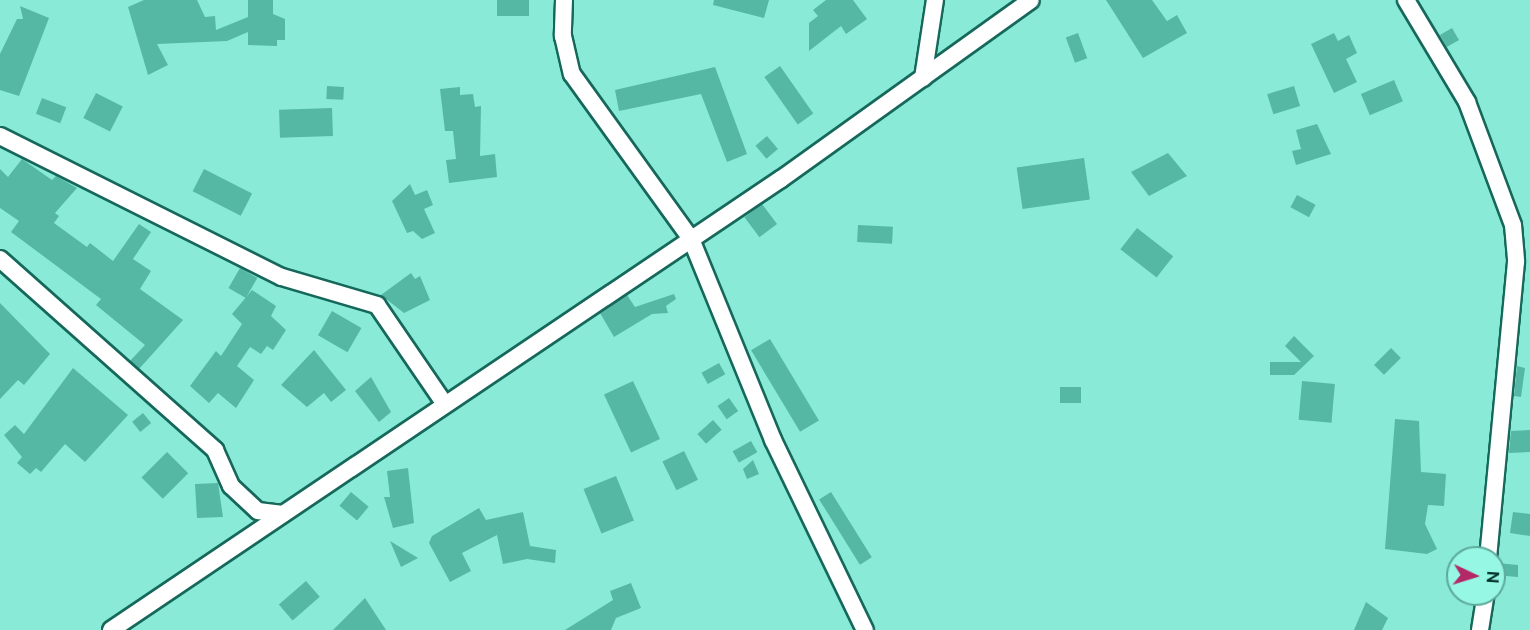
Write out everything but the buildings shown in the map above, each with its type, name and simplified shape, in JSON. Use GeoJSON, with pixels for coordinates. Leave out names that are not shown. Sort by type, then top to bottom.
{"type":"FeatureCollection","features":[{"type":"Feature","properties":{"kind":"street"},"geometry":{"type":"LineString","coordinates":[[564,0],[563,36],[572,74],[691,239],[773,440],[865,630]]}},
{"type":"Feature","properties":{"kind":"street"},"geometry":{"type":"LineString","coordinates":[[923,78],[935,0]]}},
{"type":"Feature","properties":{"kind":"street"},"geometry":{"type":"LineString","coordinates":[[111,630],[444,403],[691,239],[923,78],[1030,0]]}},
{"type":"Feature","properties":{"kind":"street"},"geometry":{"type":"LineString","coordinates":[[1406,0],[1467,102],[1514,225],[1516,262],[1489,546]]}},
{"type":"Feature","properties":{"kind":"street"},"geometry":{"type":"LineString","coordinates":[[0,136],[282,278],[377,305],[444,403]]}},
{"type":"Feature","properties":{"kind":"street"},"geometry":{"type":"LineString","coordinates":[[0,259],[215,450],[231,486],[258,511],[283,514]]}},
{"type":"Feature","properties":{"kind":"street"},"geometry":{"type":"LineString","coordinates":[[1480,630],[1484,606]]}}]}
